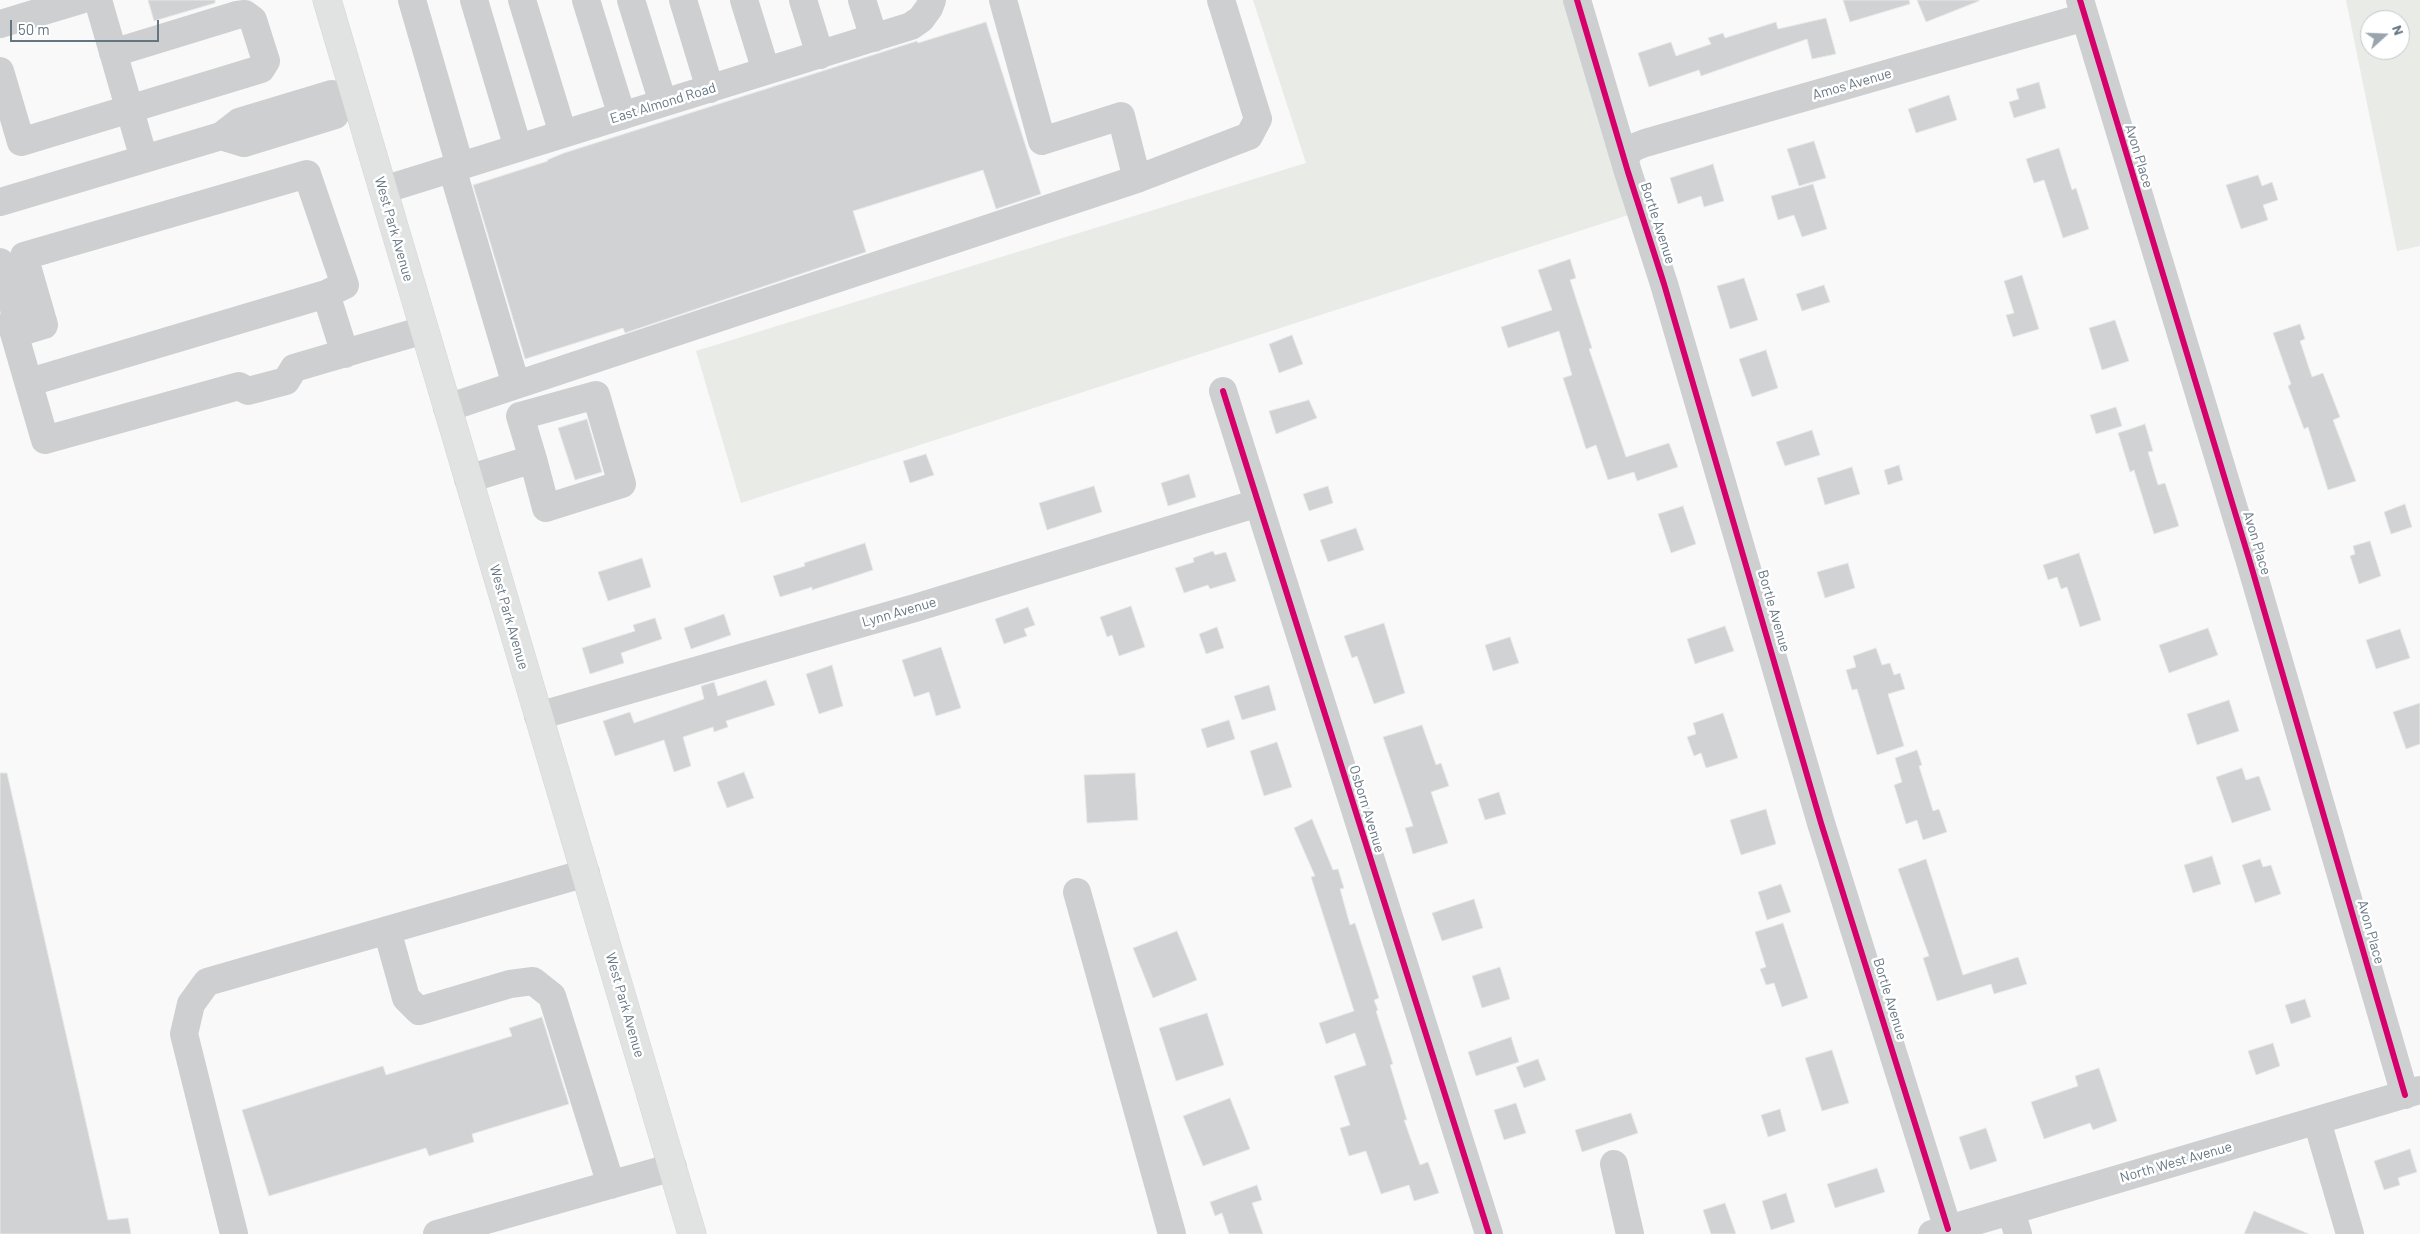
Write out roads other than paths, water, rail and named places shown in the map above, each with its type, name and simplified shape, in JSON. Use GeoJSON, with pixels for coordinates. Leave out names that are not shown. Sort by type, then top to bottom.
{"type":"FeatureCollection","features":[{"type":"Feature","properties":{"kind":"main road","name":"West Park Avenue"},"geometry":{"type":"LineString","coordinates":[[327,0],[350,100],[383,190],[692,1234]]}},
{"type":"Feature","properties":{"kind":"street"},"geometry":{"type":"LineString","coordinates":[[0,24],[80,0]]}},
{"type":"Feature","properties":{"kind":"street"},"geometry":{"type":"LineString","coordinates":[[98,0],[144,159]]}},
{"type":"Feature","properties":{"kind":"street"},"geometry":{"type":"LineString","coordinates":[[412,0],[516,385]]}},
{"type":"Feature","properties":{"kind":"street"},"geometry":{"type":"LineString","coordinates":[[474,0],[518,148]]}},
{"type":"Feature","properties":{"kind":"street"},"geometry":{"type":"LineString","coordinates":[[522,0],[563,134]]}},
{"type":"Feature","properties":{"kind":"street"},"geometry":{"type":"LineString","coordinates":[[586,0],[622,116]]}},
{"type":"Feature","properties":{"kind":"street"},"geometry":{"type":"LineString","coordinates":[[631,0],[663,103]]}},
{"type":"Feature","properties":{"kind":"street"},"geometry":{"type":"LineString","coordinates":[[683,0],[710,89]]}},
{"type":"Feature","properties":{"kind":"street"},"geometry":{"type":"LineString","coordinates":[[744,0],[766,72]]}},
{"type":"Feature","properties":{"kind":"street"},"geometry":{"type":"LineString","coordinates":[[803,0],[820,55]]}},
{"type":"Feature","properties":{"kind":"street"},"geometry":{"type":"LineString","coordinates":[[862,0],[874,38]]}},
{"type":"Feature","properties":{"kind":"street","name":"East Almond Road"},"geometry":{"type":"LineString","coordinates":[[383,190],[911,26],[921,19],[932,0]]}},
{"type":"Feature","properties":{"kind":"street"},"geometry":{"type":"LineString","coordinates":[[1003,0],[1042,141],[1121,116],[1137,179]]}},
{"type":"Feature","properties":{"kind":"street"},"geometry":{"type":"LineString","coordinates":[[447,408],[1137,179],[1249,136],[1258,118],[1220,0]]}},
{"type":"Feature","properties":{"kind":"street","name":"Bortle Avenue"},"geometry":{"type":"LineString","coordinates":[[1577,0],[1727,494],[1940,1232]]}},
{"type":"Feature","properties":{"kind":"street","name":"Amos Avenue"},"geometry":{"type":"LineString","coordinates":[[1625,158],[1632,148],[1645,143],[2082,9]]}},
{"type":"Feature","properties":{"kind":"street","name":"Avon Place"},"geometry":{"type":"LineString","coordinates":[[2082,9],[2413,1093]]}},
{"type":"Feature","properties":{"kind":"street"},"geometry":{"type":"LineString","coordinates":[[1,81],[22,142],[260,69],[266,61],[253,20],[245,14],[113,53]]}},
{"type":"Feature","properties":{"kind":"street"},"geometry":{"type":"LineString","coordinates":[[0,202],[221,136],[244,143],[335,114],[350,100]]}},
{"type":"Feature","properties":{"kind":"street"},"geometry":{"type":"LineString","coordinates":[[9,322],[44,325],[24,256],[307,174],[345,285],[326,294],[30,382]]}},
{"type":"Feature","properties":{"kind":"street"},"geometry":{"type":"LineString","coordinates":[[0,262],[15,312],[9,322]]}},
{"type":"Feature","properties":{"kind":"street"},"geometry":{"type":"LineString","coordinates":[[326,294],[345,354]]}},
{"type":"Feature","properties":{"kind":"street"},"geometry":{"type":"LineString","coordinates":[[9,322],[30,382],[45,440],[239,386],[248,390],[286,381],[294,368],[424,330]]}},
{"type":"Feature","properties":{"kind":"street","name":"Osborn Avenue"},"geometry":{"type":"LineString","coordinates":[[1224,391],[1489,1234]]}},
{"type":"Feature","properties":{"kind":"street"},"geometry":{"type":"LineString","coordinates":[[596,395],[622,484],[546,508],[533,459],[520,416],[596,395]]}},
{"type":"Feature","properties":{"kind":"street"},"geometry":{"type":"LineString","coordinates":[[468,479],[533,459]]}},
{"type":"Feature","properties":{"kind":"street","name":"Lynn Avenue"},"geometry":{"type":"LineString","coordinates":[[538,716],[925,605],[1258,503]]}},
{"type":"Feature","properties":{"kind":"street"},"geometry":{"type":"LineString","coordinates":[[234,1234],[184,1034],[191,1004],[207,982],[586,873]]}},
{"type":"Feature","properties":{"kind":"street"},"geometry":{"type":"LineString","coordinates":[[1077,892],[1172,1234]]}},
{"type":"Feature","properties":{"kind":"street"},"geometry":{"type":"LineString","coordinates":[[387,930],[406,998],[419,1011],[510,984],[534,981],[552,996],[611,1184]]}},
{"type":"Feature","properties":{"kind":"street","name":"North West Avenue"},"geometry":{"type":"LineString","coordinates":[[1940,1232],[2014,1222],[2317,1121],[2413,1093]]}},
{"type":"Feature","properties":{"kind":"street"},"geometry":{"type":"LineString","coordinates":[[2317,1121],[2350,1234]]}},
{"type":"Feature","properties":{"kind":"street"},"geometry":{"type":"LineString","coordinates":[[1614,1164],[1630,1234]]}},
{"type":"Feature","properties":{"kind":"street"},"geometry":{"type":"LineString","coordinates":[[437,1234],[673,1167]]}}]}
